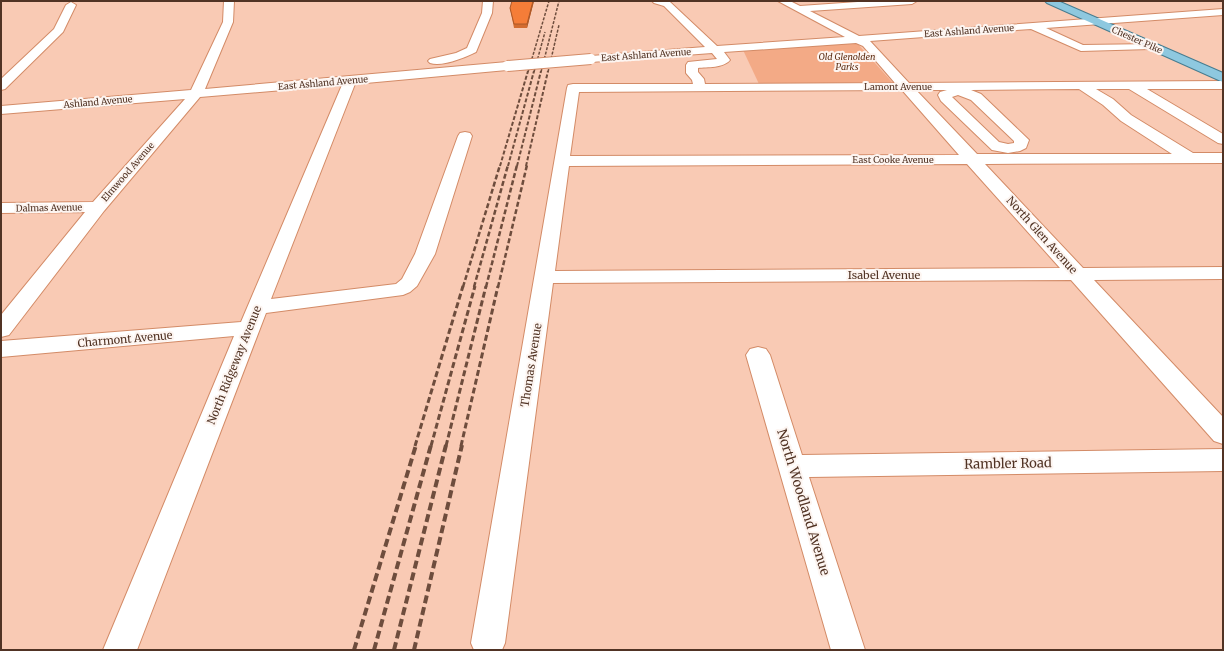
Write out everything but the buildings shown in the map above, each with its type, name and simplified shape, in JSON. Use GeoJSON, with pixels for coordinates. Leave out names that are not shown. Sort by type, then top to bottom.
{"type":"FeatureCollection","features":[{"type":"Feature","properties":{"kind":"main road","name":"Chester Pike"},"geometry":{"type":"LineString","coordinates":[[1050,1],[1223,78]]}},
{"type":"Feature","properties":{"kind":"street","name":"Elmwood Avenue"},"geometry":{"type":"LineString","coordinates":[[1,330],[98,207],[196,94],[228,22],[229,1]]}},
{"type":"Feature","properties":{"kind":"street"},"geometry":{"type":"LineString","coordinates":[[425,62],[459,56],[472,50],[487,13],[488,1]]}},
{"type":"Feature","properties":{"kind":"street"},"geometry":{"type":"LineString","coordinates":[[657,1],[668,4],[723,58],[722,61],[695,64],[691,66],[692,73],[698,79],[700,88]]}},
{"type":"Feature","properties":{"kind":"street","name":"North Glen Avenue"},"geometry":{"type":"LineString","coordinates":[[783,1],[867,44],[974,159],[1223,434]]}},
{"type":"Feature","properties":{"kind":"street"},"geometry":{"type":"LineString","coordinates":[[798,9],[912,1]]}},
{"type":"Feature","properties":{"kind":"street"},"geometry":{"type":"LineString","coordinates":[[1,86],[55,34],[71,5]]}},
{"type":"Feature","properties":{"kind":"street"},"geometry":{"type":"LineString","coordinates":[[1181,6],[1203,14]]}},
{"type":"Feature","properties":{"kind":"street","name":"East Ashland Avenue"},"geometry":{"type":"LineString","coordinates":[[196,94],[507,66],[586,56],[711,47],[859,39],[1223,12]]}},
{"type":"Feature","properties":{"kind":"street"},"geometry":{"type":"LineString","coordinates":[[1145,18],[1164,24],[1190,23]]}},
{"type":"Feature","properties":{"kind":"street"},"geometry":{"type":"LineString","coordinates":[[1031,26],[1081,48],[1150,46]]}},
{"type":"Feature","properties":{"kind":"street"},"geometry":{"type":"LineString","coordinates":[[401,76],[405,67],[414,64]]}},
{"type":"Feature","properties":{"kind":"street","name":"North Ridgeway Avenue"},"geometry":{"type":"LineString","coordinates":[[120,650],[350,81]]}},
{"type":"Feature","properties":{"kind":"street","name":"Lamont Avenue"},"geometry":{"type":"LineString","coordinates":[[573,88],[906,87],[955,89],[1223,85]]}},
{"type":"Feature","properties":{"kind":"street"},"geometry":{"type":"LineString","coordinates":[[1082,86],[1108,102],[1126,118],[1189,158]]}},
{"type":"Feature","properties":{"kind":"street"},"geometry":{"type":"LineString","coordinates":[[1132,86],[1223,140]]}},
{"type":"Feature","properties":{"kind":"street","name":"Thomas Avenue"},"geometry":{"type":"LineString","coordinates":[[488,643],[573,88]]}},
{"type":"Feature","properties":{"kind":"street"},"geometry":{"type":"LineString","coordinates":[[955,89],[976,97],[1022,140],[1024,149],[1003,148],[994,145],[946,98],[946,95],[955,89]]}},
{"type":"Feature","properties":{"kind":"street","name":"Ashland Avenue"},"geometry":{"type":"LineString","coordinates":[[1,110],[196,94]]}},
{"type":"Feature","properties":{"kind":"street","name":"Charmont Avenue"},"geometry":{"type":"LineString","coordinates":[[1,349],[253,318],[396,291],[403,288],[410,282],[425,254],[465,136]]}},
{"type":"Feature","properties":{"kind":"street"},"geometry":{"type":"LineString","coordinates":[[1057,144],[1073,148],[1086,159]]}},
{"type":"Feature","properties":{"kind":"street","name":"East Cooke Avenue"},"geometry":{"type":"LineString","coordinates":[[562,161],[974,159],[1024,149],[1086,159],[1223,158]]}},
{"type":"Feature","properties":{"kind":"street","name":"Dalmas Avenue"},"geometry":{"type":"LineString","coordinates":[[1,208],[98,207]]}},
{"type":"Feature","properties":{"kind":"street","name":"Isabel Avenue"},"geometry":{"type":"LineString","coordinates":[[544,277],[1223,273]]}},
{"type":"Feature","properties":{"kind":"street","name":"North Woodland Avenue"},"geometry":{"type":"LineString","coordinates":[[758,355],[848,650]]}},
{"type":"Feature","properties":{"kind":"street","name":"Rambler Road"},"geometry":{"type":"LineString","coordinates":[[793,466],[1223,460]]}},
{"type":"Feature","properties":{"kind":"green space","name":"Old Glenolden Parks"},"geometry":{"type":"Polygon","coordinates":[[[851,42],[857,43],[892,82],[759,84],[743,50],[851,42]]]}},
{"type":"Feature","properties":{"kind":"railway"},"geometry":{"type":"LineString","coordinates":[[528,72],[549,1]]}},
{"type":"Feature","properties":{"kind":"railway"},"geometry":{"type":"LineString","coordinates":[[541,72],[559,1]]}},
{"type":"Feature","properties":{"kind":"railway"},"geometry":{"type":"LineString","coordinates":[[548,72],[559,25]]}},
{"type":"Feature","properties":{"kind":"railway"},"geometry":{"type":"LineString","coordinates":[[534,72],[545,32]]}},
{"type":"Feature","properties":{"kind":"railway"},"geometry":{"type":"LineString","coordinates":[[500,166],[528,71]]}},
{"type":"Feature","properties":{"kind":"railway"},"geometry":{"type":"LineString","coordinates":[[508,166],[534,71]]}},
{"type":"Feature","properties":{"kind":"railway"},"geometry":{"type":"LineString","coordinates":[[517,166],[541,71]]}},
{"type":"Feature","properties":{"kind":"railway"},"geometry":{"type":"LineString","coordinates":[[526,166],[548,71]]}},
{"type":"Feature","properties":{"kind":"railway"},"geometry":{"type":"LineString","coordinates":[[463,287],[500,165]]}},
{"type":"Feature","properties":{"kind":"railway"},"geometry":{"type":"LineString","coordinates":[[474,287],[508,165]]}},
{"type":"Feature","properties":{"kind":"railway"},"geometry":{"type":"LineString","coordinates":[[486,287],[517,165]]}},
{"type":"Feature","properties":{"kind":"railway"},"geometry":{"type":"LineString","coordinates":[[498,287],[527,165]]}},
{"type":"Feature","properties":{"kind":"railway"},"geometry":{"type":"LineString","coordinates":[[415,446],[463,286]]}},
{"type":"Feature","properties":{"kind":"railway"},"geometry":{"type":"LineString","coordinates":[[431,446],[475,286]]}},
{"type":"Feature","properties":{"kind":"railway"},"geometry":{"type":"LineString","coordinates":[[446,446],[486,286]]}},
{"type":"Feature","properties":{"kind":"railway"},"geometry":{"type":"LineString","coordinates":[[461,446],[498,286]]}},
{"type":"Feature","properties":{"kind":"railway"},"geometry":{"type":"LineString","coordinates":[[354,650],[416,445]]}},
{"type":"Feature","properties":{"kind":"railway"},"geometry":{"type":"LineString","coordinates":[[374,650],[431,445]]}},
{"type":"Feature","properties":{"kind":"railway"},"geometry":{"type":"LineString","coordinates":[[394,650],[446,445]]}},
{"type":"Feature","properties":{"kind":"railway"},"geometry":{"type":"LineString","coordinates":[[414,650],[462,445]]}}]}
